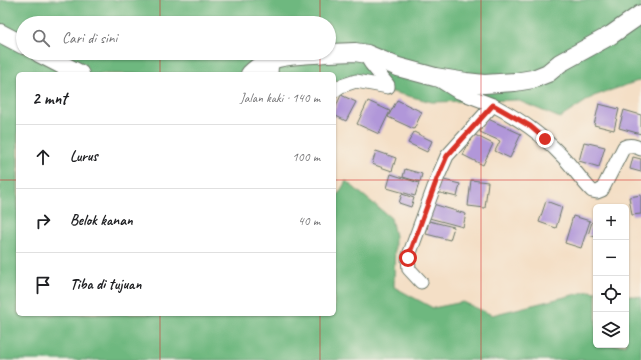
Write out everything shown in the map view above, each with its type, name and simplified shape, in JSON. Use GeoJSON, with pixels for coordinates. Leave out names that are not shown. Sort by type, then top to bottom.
{"type":"FeatureCollection","features":[{"type":"Feature","properties":{"kind":"street"},"geometry":{"type":"LineString","coordinates":[[336,53],[364,53],[398,67],[435,77],[484,84],[534,80],[548,73],[560,63],[611,35],[641,14]]}},
{"type":"Feature","properties":{"kind":"street"},"geometry":{"type":"LineString","coordinates":[[0,33],[16,41]]}},
{"type":"Feature","properties":{"kind":"street"},"geometry":{"type":"LineString","coordinates":[[336,89],[356,81],[388,87],[364,53]]}},
{"type":"Feature","properties":{"kind":"street"},"geometry":{"type":"LineString","coordinates":[[53,60],[76,72]]}},
{"type":"Feature","properties":{"kind":"street"},"geometry":{"type":"LineString","coordinates":[[252,72],[256,68],[297,60]]}},
{"type":"Feature","properties":{"kind":"street"},"geometry":{"type":"LineString","coordinates":[[435,77],[456,90],[493,105],[530,126],[563,157],[592,191],[597,192],[602,190],[624,147],[628,145],[641,149]]}},
{"type":"Feature","properties":{"kind":"street"},"geometry":{"type":"LineString","coordinates":[[421,282],[410,269],[408,258],[437,179],[447,156],[493,105]]}},
{"type":"Feature","properties":{"kind":"green space"},"geometry":{"type":"Polygon","coordinates":[[[0,0],[641,0],[641,80],[594,96],[560,118],[517,100],[432,102],[345,80],[336,81],[336,72],[16,72],[16,316],[336,316],[336,198],[346,181],[391,218],[395,236],[394,287],[433,308],[463,302],[492,315],[589,291],[593,292],[593,348],[629,348],[629,295],[641,297],[641,360],[0,360],[0,0]]]}},
{"type":"Feature","properties":{"kind":"building"},"geometry":{"type":"Polygon","coordinates":[[[341,95],[356,102],[346,121],[336,116],[336,106],[341,95]]]}},
{"type":"Feature","properties":{"kind":"building"},"geometry":{"type":"Polygon","coordinates":[[[397,100],[422,112],[414,129],[388,117],[397,100]]]}},
{"type":"Feature","properties":{"kind":"building"},"geometry":{"type":"Polygon","coordinates":[[[368,101],[390,111],[379,134],[357,124],[368,101]]]}},
{"type":"Feature","properties":{"kind":"building"},"geometry":{"type":"Polygon","coordinates":[[[599,104],[619,109],[614,130],[594,125],[599,104]]]}},
{"type":"Feature","properties":{"kind":"building"},"geometry":{"type":"Polygon","coordinates":[[[624,110],[641,115],[641,134],[619,128],[624,110]]]}},
{"type":"Feature","properties":{"kind":"building"},"geometry":{"type":"Polygon","coordinates":[[[486,118],[521,134],[510,158],[495,151],[500,141],[480,132],[486,118]]]}},
{"type":"Feature","properties":{"kind":"building"},"geometry":{"type":"Polygon","coordinates":[[[414,132],[432,141],[427,152],[408,143],[414,132]]]}},
{"type":"Feature","properties":{"kind":"building"},"geometry":{"type":"Polygon","coordinates":[[[473,134],[493,144],[483,165],[463,155],[473,134]]]}},
{"type":"Feature","properties":{"kind":"building"},"geometry":{"type":"Polygon","coordinates":[[[584,142],[605,147],[599,167],[579,161],[584,142]]]}},
{"type":"Feature","properties":{"kind":"building"},"geometry":{"type":"Polygon","coordinates":[[[376,151],[396,158],[392,171],[372,164],[376,151]]]}},
{"type":"Feature","properties":{"kind":"building"},"geometry":{"type":"Polygon","coordinates":[[[633,157],[641,159],[641,172],[630,169],[633,157]]]}},
{"type":"Feature","properties":{"kind":"building"},"geometry":{"type":"Polygon","coordinates":[[[405,169],[422,174],[420,182],[403,177],[405,169]]]}},
{"type":"Feature","properties":{"kind":"building"},"geometry":{"type":"Polygon","coordinates":[[[391,174],[419,183],[415,196],[387,188],[391,174]]]}},
{"type":"Feature","properties":{"kind":"building"},"geometry":{"type":"Polygon","coordinates":[[[440,179],[460,184],[457,197],[436,192],[440,179]]]}},
{"type":"Feature","properties":{"kind":"building"},"geometry":{"type":"Polygon","coordinates":[[[471,180],[488,182],[485,208],[468,206],[471,180]]]}},
{"type":"Feature","properties":{"kind":"building"},"geometry":{"type":"Polygon","coordinates":[[[402,194],[414,198],[411,207],[399,203],[402,194]]]}},
{"type":"Feature","properties":{"kind":"building"},"geometry":{"type":"Polygon","coordinates":[[[641,195],[641,214],[632,215],[629,197],[641,195]]]}},
{"type":"Feature","properties":{"kind":"building"},"geometry":{"type":"Polygon","coordinates":[[[546,201],[562,207],[556,228],[539,222],[546,201]]]}},
{"type":"Feature","properties":{"kind":"building"},"geometry":{"type":"Polygon","coordinates":[[[433,204],[466,214],[463,227],[429,218],[433,204]]]}},
{"type":"Feature","properties":{"kind":"building"},"geometry":{"type":"Polygon","coordinates":[[[573,216],[590,221],[581,248],[565,243],[573,216]]]}},
{"type":"Feature","properties":{"kind":"building"},"geometry":{"type":"Polygon","coordinates":[[[429,221],[454,227],[450,240],[426,234],[429,221]]]}},
{"type":"Feature","properties":{"kind":"building"},"geometry":{"type":"Polygon","coordinates":[[[592,222],[593,222],[593,236],[588,235],[592,222]]]}},
{"type":"Feature","properties":{"kind":"route"},"geometry":{"type":"LineString","coordinates":[[408,258],[447,156],[493,105],[530,126],[545,139]]}}]}
